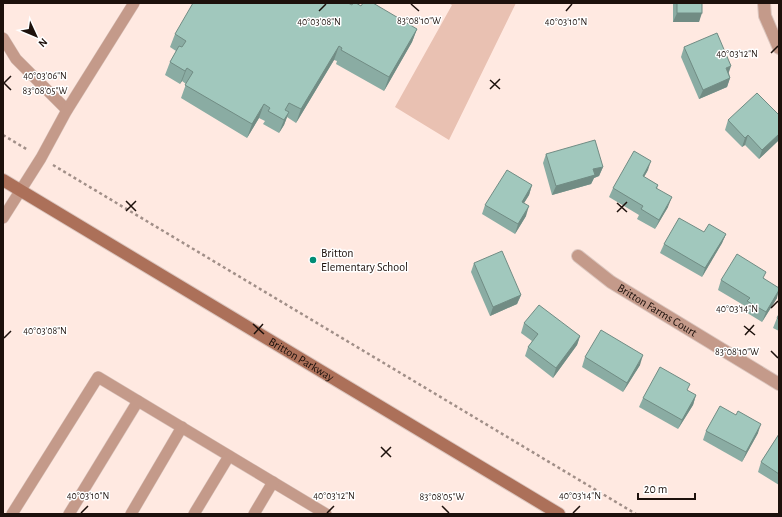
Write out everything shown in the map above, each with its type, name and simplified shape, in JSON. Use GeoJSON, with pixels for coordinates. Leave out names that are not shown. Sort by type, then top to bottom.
{"type":"FeatureCollection","features":[{"type":"Feature","properties":{"kind":"main road","name":"Britton Parkway"},"geometry":{"type":"LineString","coordinates":[[3,180],[559,514]]}},
{"type":"Feature","properties":{"kind":"street"},"geometry":{"type":"LineString","coordinates":[[764,3],[765,16],[779,48]]}},
{"type":"Feature","properties":{"kind":"street","name":"Britton Farms Court"},"geometry":{"type":"LineString","coordinates":[[578,256],[611,282],[779,384]]}},
{"type":"Feature","properties":{"kind":"lane"},"geometry":{"type":"LineString","coordinates":[[3,218],[41,158],[67,110],[134,3]]}},
{"type":"Feature","properties":{"kind":"lane"},"geometry":{"type":"LineString","coordinates":[[3,38],[16,59],[67,110]]}},
{"type":"Feature","properties":{"kind":"lane"},"geometry":{"type":"LineString","coordinates":[[3,510],[11,514],[98,377],[323,513]]}},
{"type":"Feature","properties":{"kind":"lane"},"geometry":{"type":"LineString","coordinates":[[68,514],[138,401]]}},
{"type":"Feature","properties":{"kind":"lane"},"geometry":{"type":"LineString","coordinates":[[131,514],[182,428]]}},
{"type":"Feature","properties":{"kind":"lane"},"geometry":{"type":"LineString","coordinates":[[194,514],[230,456]]}},
{"type":"Feature","properties":{"kind":"lane"},"geometry":{"type":"LineString","coordinates":[[254,514],[273,482]]}},
{"type":"Feature","properties":{"kind":"path"},"geometry":{"type":"LineString","coordinates":[[3,135],[636,514]]}},
{"type":"Feature","properties":{"kind":"shaded area"},"geometry":{"type":"Polygon","coordinates":[[[448,3],[516,3],[449,140],[395,107],[452,5],[448,3]]]}},
{"type":"Feature","properties":{"kind":"building"},"geometry":{"type":"Polygon","coordinates":[[[193,3],[348,3],[352,5],[353,3],[356,3],[361,6],[363,3],[373,3],[417,29],[389,77],[341,50],[342,48],[339,46],[301,109],[289,103],[285,110],[289,112],[284,120],[268,111],[270,108],[264,104],[252,124],[185,85],[193,72],[187,68],[185,71],[170,62],[179,46],[182,47],[186,41],[175,34],[193,3]]]}},
{"type":"Feature","properties":{"kind":"building"},"geometry":{"type":"Polygon","coordinates":[[[677,3],[702,3],[702,13],[677,13],[677,3]]]}},
{"type":"Feature","properties":{"kind":"building"},"geometry":{"type":"Polygon","coordinates":[[[717,33],[731,66],[726,68],[730,78],[703,90],[684,47],[717,33]]]}},
{"type":"Feature","properties":{"kind":"building"},"geometry":{"type":"Polygon","coordinates":[[[757,93],[779,115],[779,134],[762,150],[748,135],[745,138],[728,120],[757,93]]]}},
{"type":"Feature","properties":{"kind":"building"},"geometry":{"type":"Polygon","coordinates":[[[595,140],[603,167],[593,169],[595,175],[556,186],[546,154],[595,140]]]}},
{"type":"Feature","properties":{"kind":"building"},"geometry":{"type":"Polygon","coordinates":[[[634,151],[651,161],[643,176],[658,185],[656,188],[672,197],[659,220],[641,209],[643,206],[613,188],[634,151]]]}},
{"type":"Feature","properties":{"kind":"building"},"geometry":{"type":"Polygon","coordinates":[[[507,170],[532,185],[522,202],[529,206],[518,224],[485,205],[507,170]]]}},
{"type":"Feature","properties":{"kind":"building"},"geometry":{"type":"Polygon","coordinates":[[[679,218],[704,232],[709,224],[726,234],[705,268],[664,244],[679,218]]]}},
{"type":"Feature","properties":{"kind":"building"},"geometry":{"type":"Polygon","coordinates":[[[502,251],[521,295],[493,307],[474,263],[502,251]]]}},
{"type":"Feature","properties":{"kind":"building"},"geometry":{"type":"Polygon","coordinates":[[[737,254],[766,272],[763,278],[779,288],[766,312],[747,301],[750,298],[721,280],[737,254]]]}},
{"type":"Feature","properties":{"kind":"building"},"geometry":{"type":"Polygon","coordinates":[[[539,305],[580,336],[556,368],[528,347],[538,334],[524,323],[539,305]]]}},
{"type":"Feature","properties":{"kind":"building"},"geometry":{"type":"Polygon","coordinates":[[[601,330],[643,355],[627,383],[585,357],[601,330]]]}},
{"type":"Feature","properties":{"kind":"building"},"geometry":{"type":"Polygon","coordinates":[[[660,367],[690,384],[687,390],[696,395],[682,420],[643,398],[660,367]]]}},
{"type":"Feature","properties":{"kind":"building"},"geometry":{"type":"Polygon","coordinates":[[[720,406],[736,415],[738,411],[761,424],[746,452],[706,431],[720,406]]]}},
{"type":"Feature","properties":{"kind":"building"},"geometry":{"type":"Polygon","coordinates":[[[779,434],[779,474],[761,462],[779,434]]]}},
{"type":"Feature","properties":{"kind":"place","name":"Britton Elementary School"},"geometry":{"type":"Point","coordinates":[313,260]}}]}
